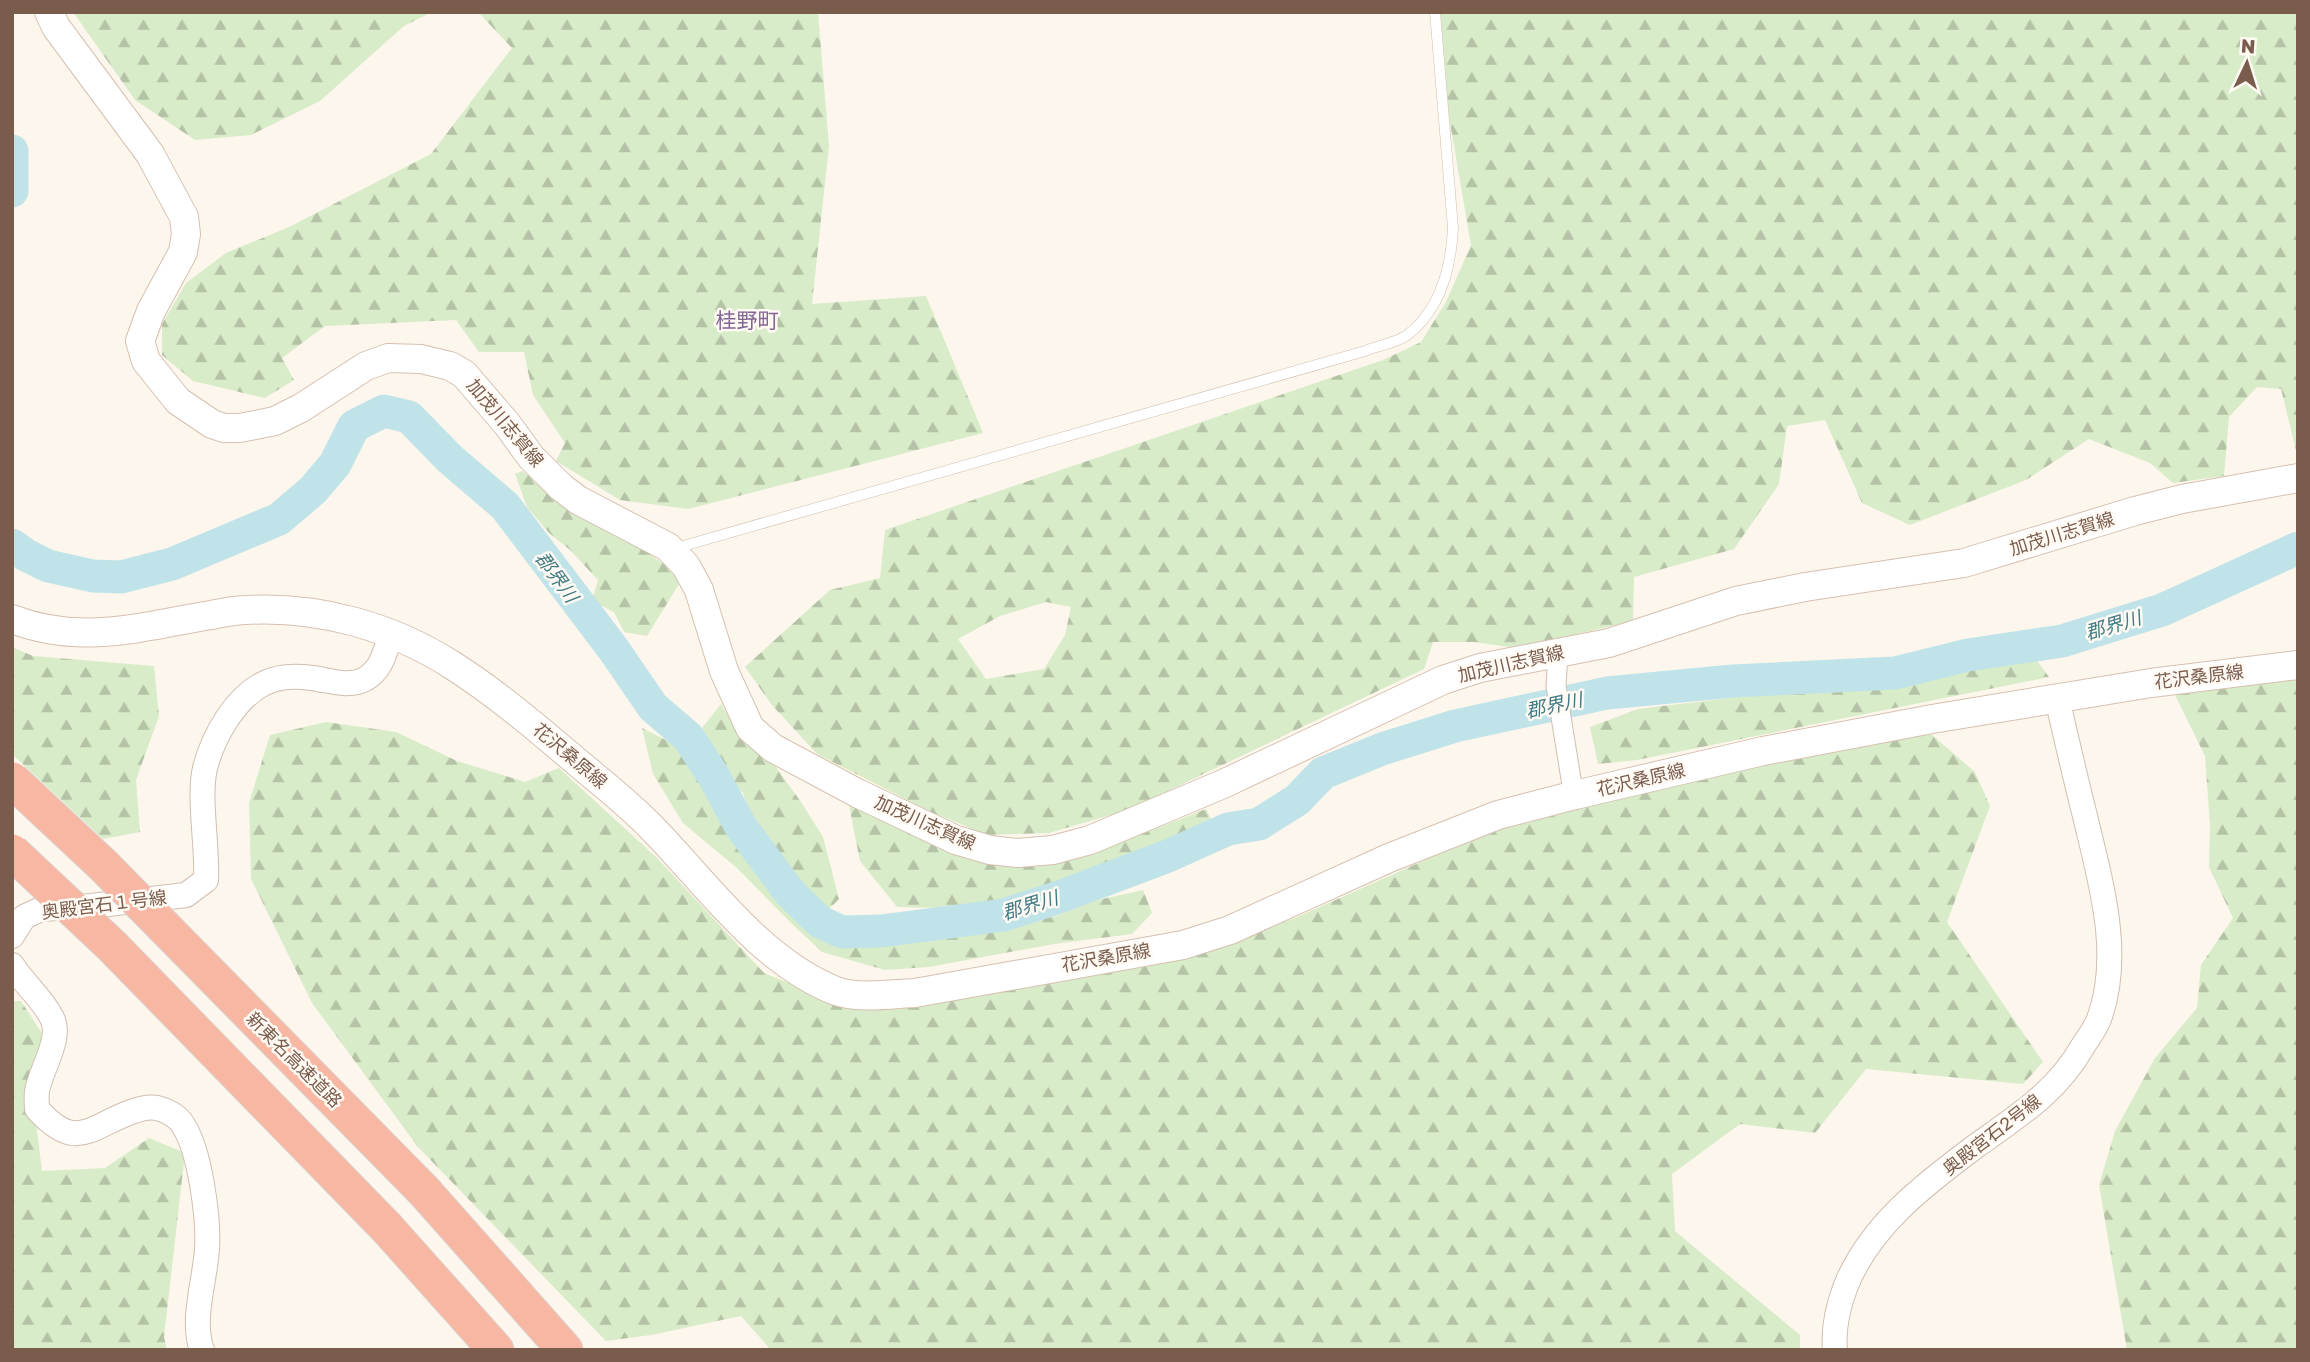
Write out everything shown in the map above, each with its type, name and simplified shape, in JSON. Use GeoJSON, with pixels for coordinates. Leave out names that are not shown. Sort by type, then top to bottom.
{"type":"FeatureCollection","features":[{"type":"Feature","properties":{"kind":"highway","name":"新東名高速道路"},"geometry":{"type":"LineString","coordinates":[[12,780],[103,865],[424,1191],[565,1349]]}},
{"type":"Feature","properties":{"kind":"highway"},"geometry":{"type":"LineString","coordinates":[[12,852],[112,946],[387,1228],[496,1350]]}},
{"type":"Feature","properties":{"kind":"main road","name":"加茂川志賀線"},"geometry":{"type":"LineString","coordinates":[[49,12],[57,27],[150,154],[184,217],[186,234],[183,252],[151,310],[140,341],[145,361],[178,401],[212,424],[224,428],[256,426],[275,421],[301,408],[344,378],[388,358],[421,359],[450,366],[464,374],[531,457],[561,487],[578,500],[668,547],[686,566],[699,590],[724,671],[750,728],[773,748],[857,793],[956,840],[1000,851],[1018,853],[1053,850],[1090,840],[1223,784],[1443,680],[1480,668],[1609,643],[1736,601],[1805,587],[1964,563],[2182,499],[2298,478]]}},
{"type":"Feature","properties":{"kind":"main road","name":"花沢桑原線"},"geometry":{"type":"LineString","coordinates":[[12,619],[54,631],[85,634],[127,631],[245,610],[296,610],[343,617],[407,640],[451,665],[533,724],[651,826],[737,919],[778,957],[808,977],[838,992],[873,995],[915,993],[1183,945],[1230,930],[1389,858],[1498,815],[1574,790],[1763,751],[2057,698],[2298,664]]}},
{"type":"Feature","properties":{"kind":"street","name":"奥殿宮石１号線"},"geometry":{"type":"LineString","coordinates":[[12,936],[24,917],[41,909],[186,895],[206,880],[204,771],[212,746],[242,700],[263,684],[276,679],[296,677],[348,683],[364,679],[378,668],[391,634]]}},
{"type":"Feature","properties":{"kind":"street"},"geometry":{"type":"LineString","coordinates":[[1558,652],[1556,686],[1574,790]]}},
{"type":"Feature","properties":{"kind":"street","name":"奥殿宮石2号線"},"geometry":{"type":"LineString","coordinates":[[1835,1350],[1836,1321],[1841,1298],[1851,1272],[1867,1245],[1907,1201],[2032,1107],[2071,1068],[2099,1020],[2109,975],[2107,924],[2057,698]]}},
{"type":"Feature","properties":{"kind":"street"},"geometry":{"type":"LineString","coordinates":[[12,965],[40,998],[54,1021],[52,1049],[37,1092],[37,1109],[46,1119],[64,1130],[81,1134],[128,1113],[151,1107],[175,1116],[188,1134],[200,1168],[208,1246],[198,1339],[202,1350]]}},
{"type":"Feature","properties":{"kind":"lane"},"geometry":{"type":"LineString","coordinates":[[668,547],[680,548],[1365,351],[1405,337],[1422,320],[1436,300],[1451,257],[1453,228],[1435,12]]}},
{"type":"Feature","properties":{"kind":"green space"},"geometry":{"type":"Polygon","coordinates":[[[73,12],[432,12],[404,26],[320,101],[251,135],[195,140],[135,100],[73,12]]]}},
{"type":"Feature","properties":{"kind":"green space"},"geometry":{"type":"Polygon","coordinates":[[[478,12],[818,12],[829,146],[812,304],[926,296],[983,433],[688,509],[620,500],[556,461],[565,443],[533,395],[524,352],[479,352],[456,320],[325,326],[282,358],[294,380],[265,398],[193,381],[162,355],[162,324],[186,283],[226,253],[289,227],[431,154],[512,48],[478,12]]]}},
{"type":"Feature","properties":{"kind":"green space"},"geometry":{"type":"Polygon","coordinates":[[[1431,12],[2298,12],[2298,459],[2281,389],[2257,387],[2229,417],[2224,476],[2173,483],[2150,463],[2089,439],[2026,480],[1910,525],[1862,503],[1825,420],[1787,426],[1779,484],[1734,549],[1634,577],[1633,621],[1517,648],[1473,642],[1433,642],[1424,669],[1128,810],[1049,833],[987,835],[931,812],[817,754],[772,705],[745,667],[830,590],[880,578],[885,530],[1383,360],[1421,342],[1446,302],[1471,245],[1431,12]],[[1046,602],[1000,616],[958,639],[986,679],[1044,669],[1065,635],[1071,607],[1046,602]]]}},
{"type":"Feature","properties":{"kind":"green space"},"geometry":{"type":"Polygon","coordinates":[[[522,471],[538,482],[561,505],[603,525],[676,573],[679,584],[647,636],[624,632],[614,612],[592,601],[598,580],[570,550],[549,533],[527,507],[515,474],[522,471]]]}},
{"type":"Feature","properties":{"kind":"green space"},"geometry":{"type":"Polygon","coordinates":[[[12,647],[33,656],[154,666],[159,716],[136,780],[140,832],[103,839],[12,754],[12,647]]]}},
{"type":"Feature","properties":{"kind":"green space"},"geometry":{"type":"Polygon","coordinates":[[[2035,658],[2049,677],[1637,760],[1598,764],[1590,727],[1638,709],[1924,675],[1934,671],[2035,658]]]}},
{"type":"Feature","properties":{"kind":"green space"},"geometry":{"type":"Polygon","coordinates":[[[2298,678],[2298,1350],[2127,1350],[2099,1185],[2115,1131],[2155,1058],[2197,1008],[2201,965],[2233,918],[2209,867],[2210,825],[2205,756],[2174,693],[2298,678]]]}},
{"type":"Feature","properties":{"kind":"green space"},"geometry":{"type":"Polygon","coordinates":[[[721,704],[741,738],[770,759],[823,837],[839,899],[829,909],[760,844],[743,793],[726,774],[702,728],[721,704]]]}},
{"type":"Feature","properties":{"kind":"green space"},"geometry":{"type":"Polygon","coordinates":[[[326,722],[396,732],[457,761],[525,782],[559,768],[657,858],[764,973],[831,1000],[1191,954],[1295,918],[1499,827],[1835,748],[1931,734],[1975,772],[1990,806],[1947,922],[2043,1062],[2023,1084],[1866,1069],[1815,1133],[1740,1124],[1672,1174],[1675,1231],[1800,1335],[1800,1350],[771,1350],[741,1316],[651,1335],[606,1341],[418,1147],[312,1003],[251,879],[249,803],[270,735],[326,722]]]}},
{"type":"Feature","properties":{"kind":"green space"},"geometry":{"type":"Polygon","coordinates":[[[642,728],[674,744],[760,876],[806,919],[830,936],[860,941],[1053,917],[1098,900],[1143,890],[1152,913],[1132,934],[1054,944],[929,967],[885,970],[822,952],[737,868],[683,823],[653,774],[642,728]]]}},
{"type":"Feature","properties":{"kind":"green space"},"geometry":{"type":"Polygon","coordinates":[[[848,800],[1030,866],[1088,855],[1206,809],[1211,819],[1175,842],[1126,862],[989,909],[897,907],[860,861],[848,800]]]}},
{"type":"Feature","properties":{"kind":"green space"},"geometry":{"type":"Polygon","coordinates":[[[12,1001],[21,1001],[52,1049],[35,1115],[42,1171],[105,1168],[149,1138],[185,1153],[164,1337],[167,1350],[12,1350],[12,1001]]]}},
{"type":"Feature","properties":{"kind":"waterway","name":"郡界川"},"geometry":{"type":"LineString","coordinates":[[12,151],[12,191]]}},
{"type":"Feature","properties":{"kind":"waterway","name":"郡界川"},"geometry":{"type":"LineString","coordinates":[[12,545],[48,566],[93,576],[121,577],[172,564],[279,519],[313,490],[335,464],[354,426],[384,411],[409,417],[450,459],[505,506],[614,650],[653,707],[688,737],[713,775],[741,827],[791,894],[820,922],[842,932],[881,931],[1004,915],[1062,896],[1168,856],[1228,829],[1259,824],[1297,800],[1323,773],[1382,749],[1455,726],[1607,693],[1733,681],[1895,673],[1968,655],[2062,641],[2162,610],[2298,548]]}},
{"type":"Feature","properties":{"kind":"district","name":"桂野町"},"geometry":{"type":"Point","coordinates":[747,321]}}]}
